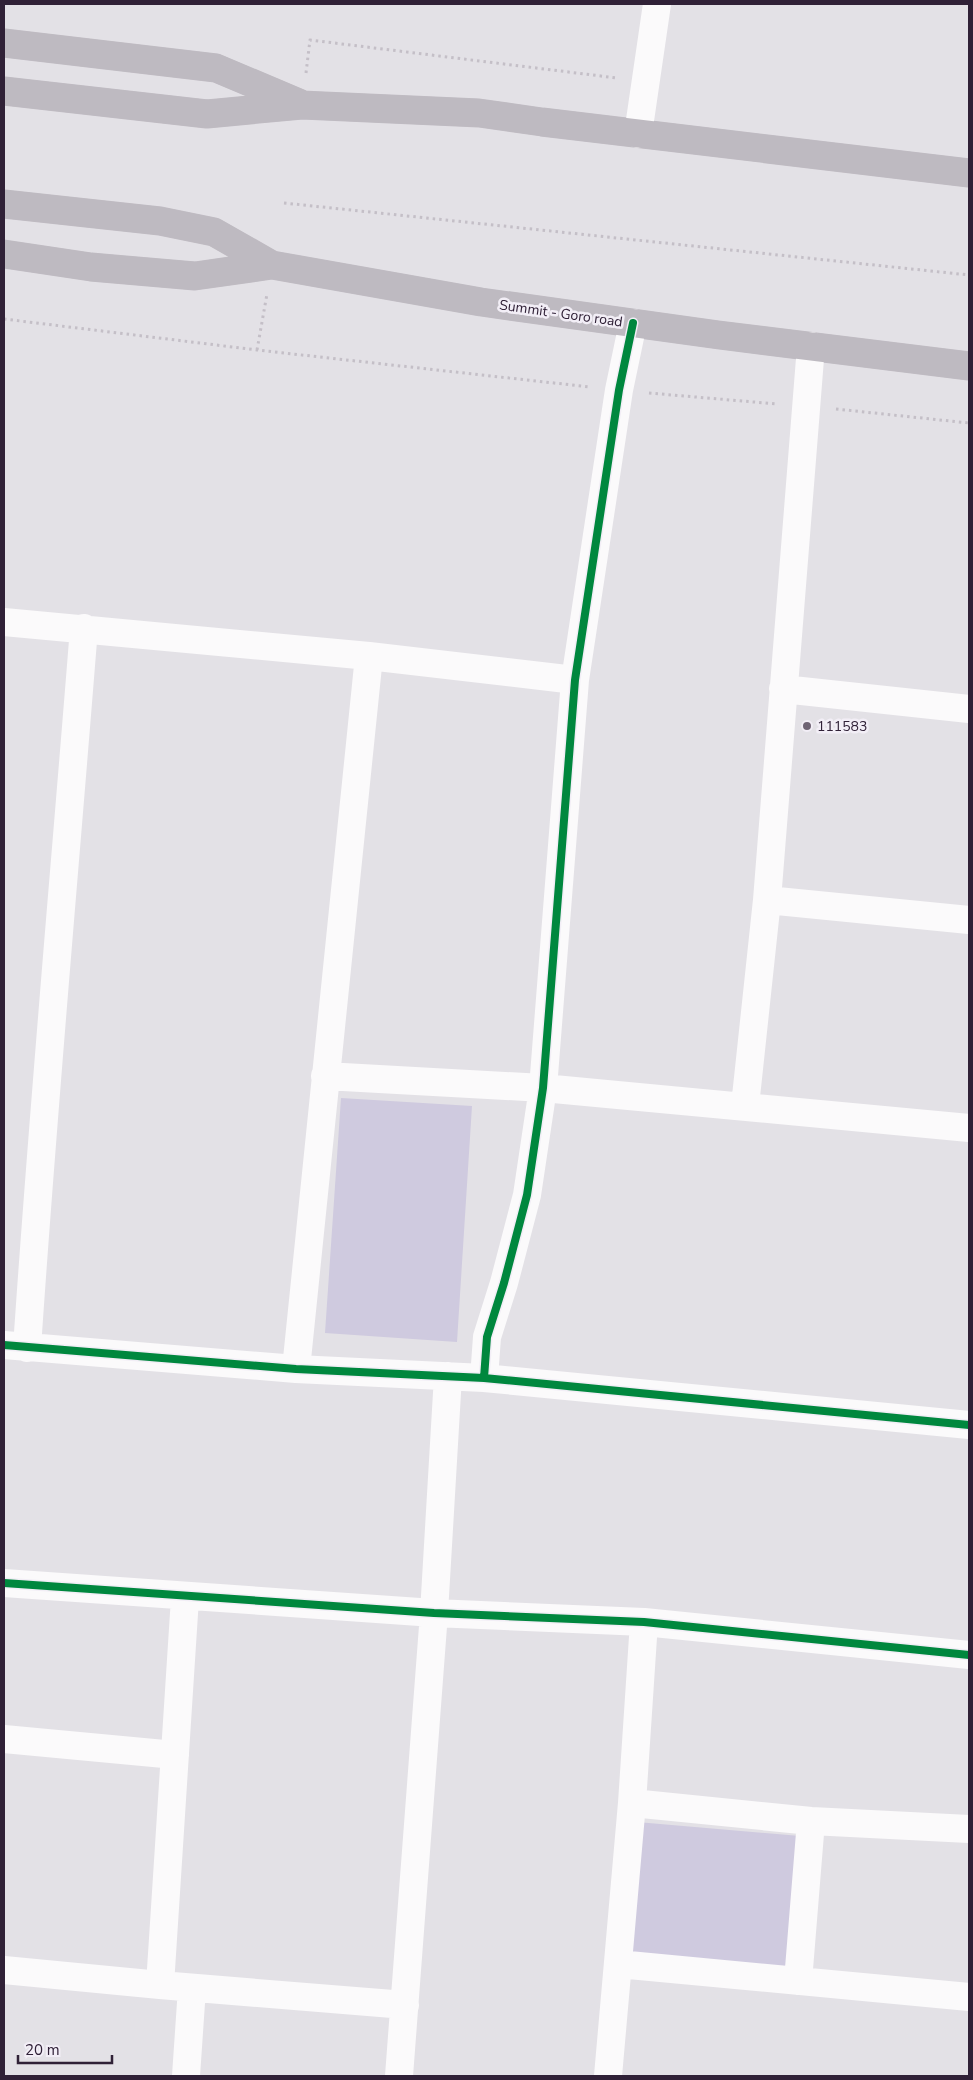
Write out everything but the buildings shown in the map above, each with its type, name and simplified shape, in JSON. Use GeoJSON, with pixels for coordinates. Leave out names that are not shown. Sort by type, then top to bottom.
{"type":"FeatureCollection","features":[{"type":"Feature","properties":{"kind":"highway"},"geometry":{"type":"LineString","coordinates":[[4,43],[216,68],[302,105]]}},
{"type":"Feature","properties":{"kind":"highway"},"geometry":{"type":"LineString","coordinates":[[4,91],[207,114],[302,105],[478,113],[969,173]]}},
{"type":"Feature","properties":{"kind":"highway"},"geometry":{"type":"LineString","coordinates":[[4,204],[160,221],[214,232],[272,265]]}},
{"type":"Feature","properties":{"kind":"highway"},"geometry":{"type":"LineString","coordinates":[[4,254],[90,267],[195,276],[272,265]]}},
{"type":"Feature","properties":{"kind":"highway","name":"Summit - Goro road"},"geometry":{"type":"LineString","coordinates":[[272,265],[481,302],[969,366]]}},
{"type":"Feature","properties":{"kind":"street"},"geometry":{"type":"LineString","coordinates":[[638,134],[657,4]]}},
{"type":"Feature","properties":{"kind":"street"},"geometry":{"type":"LineString","coordinates":[[484,1378],[487,1338],[504,1283],[527,1195],[543,1088],[575,680],[619,390],[633,323]]}},
{"type":"Feature","properties":{"kind":"street"},"geometry":{"type":"LineString","coordinates":[[745,1106],[766,900],[811,346]]}},
{"type":"Feature","properties":{"kind":"street"},"geometry":{"type":"LineString","coordinates":[[4,622],[369,656],[575,680]]}},
{"type":"Feature","properties":{"kind":"street"},"geometry":{"type":"LineString","coordinates":[[84,628],[57,979],[39,1163],[15,1346],[296,1369],[484,1378],[969,1425]]}},
{"type":"Feature","properties":{"kind":"street"},"geometry":{"type":"LineString","coordinates":[[296,1369],[369,656]]}},
{"type":"Feature","properties":{"kind":"street"},"geometry":{"type":"LineString","coordinates":[[783,689],[969,709]]}},
{"type":"Feature","properties":{"kind":"street"},"geometry":{"type":"LineString","coordinates":[[766,900],[969,920]]}},
{"type":"Feature","properties":{"kind":"street"},"geometry":{"type":"LineString","coordinates":[[325,1076],[543,1088],[969,1128]]}},
{"type":"Feature","properties":{"kind":"street"},"geometry":{"type":"LineString","coordinates":[[399,2076],[434,1613],[448,1376]]}},
{"type":"Feature","properties":{"kind":"street"},"geometry":{"type":"LineString","coordinates":[[4,1583],[185,1598],[434,1613],[644,1622],[969,1655]]}},
{"type":"Feature","properties":{"kind":"street"},"geometry":{"type":"LineString","coordinates":[[160,1985],[185,1598]]}},
{"type":"Feature","properties":{"kind":"street"},"geometry":{"type":"LineString","coordinates":[[608,2076],[632,1803],[644,1622]]}},
{"type":"Feature","properties":{"kind":"street"},"geometry":{"type":"LineString","coordinates":[[4,1739],[175,1755]]}},
{"type":"Feature","properties":{"kind":"street"},"geometry":{"type":"LineString","coordinates":[[632,1803],[811,1821],[969,1828]]}},
{"type":"Feature","properties":{"kind":"street"},"geometry":{"type":"LineString","coordinates":[[798,1981],[811,1821]]}},
{"type":"Feature","properties":{"kind":"street"},"geometry":{"type":"LineString","coordinates":[[618,1964],[969,1997]]}},
{"type":"Feature","properties":{"kind":"street"},"geometry":{"type":"LineString","coordinates":[[4,1970],[192,1988],[405,2005]]}},
{"type":"Feature","properties":{"kind":"street"},"geometry":{"type":"LineString","coordinates":[[186,2076],[192,1988]]}},
{"type":"Feature","properties":{"kind":"path"},"geometry":{"type":"LineString","coordinates":[[302,105],[310,40],[645,82]]}},
{"type":"Feature","properties":{"kind":"path"},"geometry":{"type":"LineString","coordinates":[[284,203],[969,275]]}},
{"type":"Feature","properties":{"kind":"path"},"geometry":{"type":"LineString","coordinates":[[257,350],[272,265]]}},
{"type":"Feature","properties":{"kind":"path"},"geometry":{"type":"LineString","coordinates":[[4,319],[257,350],[619,390],[806,406],[969,423]]}},
{"type":"Feature","properties":{"kind":"shaded area"},"geometry":{"type":"Polygon","coordinates":[[[341,1098],[472,1106],[457,1342],[325,1333],[341,1098]]]}},
{"type":"Feature","properties":{"kind":"shaded area"},"geometry":{"type":"Polygon","coordinates":[[[637,1822],[800,1836],[788,1976],[625,1961],[637,1822]]]}},
{"type":"Feature","properties":{"kind":"cycle path"},"geometry":{"type":"LineString","coordinates":[[484,1378],[487,1337],[504,1283],[527,1195],[543,1088],[575,680],[619,390],[633,323]]}},
{"type":"Feature","properties":{"kind":"cycle path"},"geometry":{"type":"LineString","coordinates":[[4,1345],[296,1369],[484,1378],[969,1425]]}},
{"type":"Feature","properties":{"kind":"cycle path"},"geometry":{"type":"LineString","coordinates":[[4,1583],[434,1613],[644,1622],[969,1655]]}},
{"type":"Feature","properties":{"kind":"place","name":"111583"},"geometry":{"type":"Point","coordinates":[807,726]}}]}
